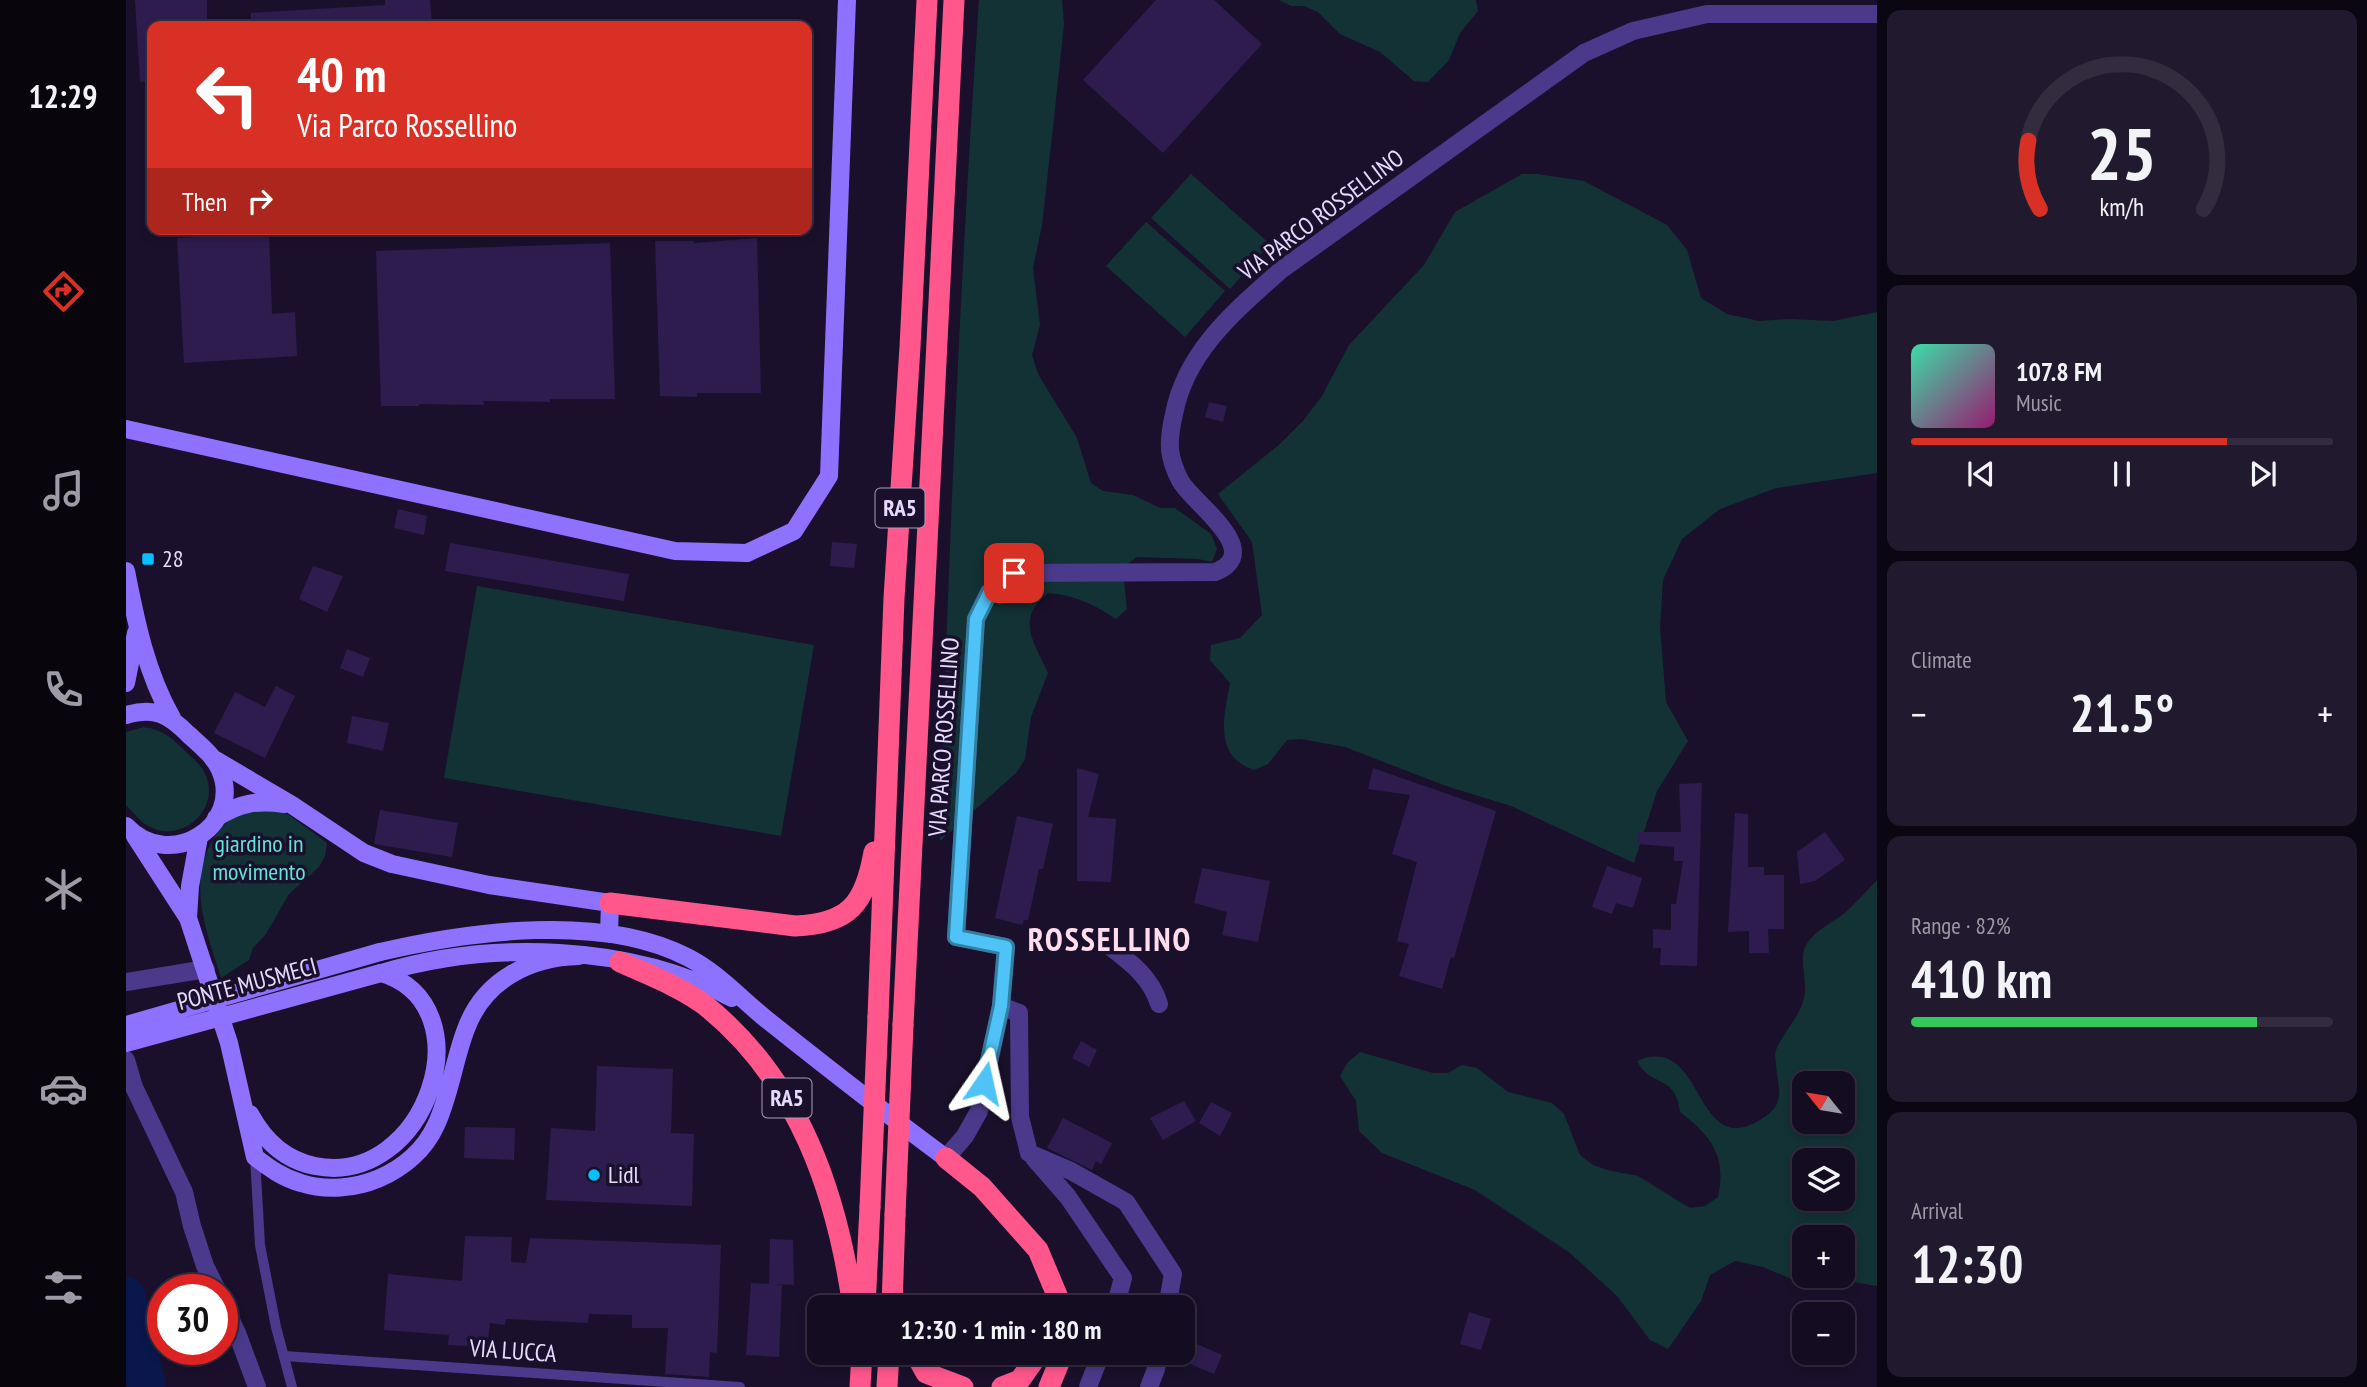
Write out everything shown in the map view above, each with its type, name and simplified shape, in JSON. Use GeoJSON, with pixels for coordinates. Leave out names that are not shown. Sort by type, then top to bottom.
{"type":"FeatureCollection","features":[{"type":"Feature","properties":{"kind":"highway","name":"RA5"},"geometry":{"type":"LineString","coordinates":[[866,1295],[894,598],[910,347],[927,0]]}},
{"type":"Feature","properties":{"kind":"highway","name":"RA5"},"geometry":{"type":"LineString","coordinates":[[893,1295],[903,1025],[954,0]]}},
{"type":"Feature","properties":{"kind":"highway","name":"RA5"},"geometry":{"type":"LineString","coordinates":[[610,903],[795,926],[819,925],[836,920],[854,905],[870,874],[887,784]]}},
{"type":"Feature","properties":{"kind":"highway","name":"RA5"},"geometry":{"type":"LineString","coordinates":[[620,962],[669,984],[705,1005],[766,1066],[788,1100],[823,1175],[846,1259],[851,1295]]}},
{"type":"Feature","properties":{"kind":"highway"},"geometry":{"type":"LineString","coordinates":[[946,1158],[982,1187],[1038,1250],[1055,1295]]}},
{"type":"Feature","properties":{"kind":"highway","name":"RA5"},"geometry":{"type":"LineString","coordinates":[[894,1268],[906,1284],[906,1295]]}},
{"type":"Feature","properties":{"kind":"highway"},"geometry":{"type":"LineString","coordinates":[[860,1387],[861,1365]]}},
{"type":"Feature","properties":{"kind":"highway"},"geometry":{"type":"LineString","coordinates":[[887,1387],[888,1365]]}},
{"type":"Feature","properties":{"kind":"highway"},"geometry":{"type":"LineString","coordinates":[[922,1365],[926,1373],[963,1387]]}},
{"type":"Feature","properties":{"kind":"highway"},"geometry":{"type":"LineString","coordinates":[[1002,1387],[1020,1380],[1031,1365]]}},
{"type":"Feature","properties":{"kind":"highway"},"geometry":{"type":"LineString","coordinates":[[1049,1387],[1058,1365]]}},
{"type":"Feature","properties":{"kind":"street"},"geometry":{"type":"LineString","coordinates":[[126,429],[675,551],[747,553],[794,531],[829,476],[847,0]]}},
{"type":"Feature","properties":{"kind":"street","name":"VIA PARCO ROSSELLINO"},"geometry":{"type":"LineString","coordinates":[[1001,1006],[1006,947],[956,937],[976,619],[989,593],[1014,573],[1215,572],[1228,565],[1234,551],[1233,544],[1182,485],[1171,456],[1171,429],[1178,393],[1197,355],[1236,311],[1281,270],[1584,53],[1633,31],[1707,14],[1877,14]]}},
{"type":"Feature","properties":{"kind":"street"},"geometry":{"type":"LineString","coordinates":[[126,570],[137,629],[160,696],[172,718],[214,760],[224,784],[221,808],[209,829],[199,837],[178,845],[155,845],[131,831]]}},
{"type":"Feature","properties":{"kind":"street"},"geometry":{"type":"LineString","coordinates":[[126,683],[137,629]]}},
{"type":"Feature","properties":{"kind":"street"},"geometry":{"type":"LineString","coordinates":[[126,715],[148,712],[172,718]]}},
{"type":"Feature","properties":{"kind":"street"},"geometry":{"type":"LineString","coordinates":[[214,760],[292,805],[364,853],[392,864],[489,885],[610,903],[609,933]]}},
{"type":"Feature","properties":{"kind":"street"},"geometry":{"type":"LineString","coordinates":[[216,818],[233,807],[249,802],[267,801],[292,805]]}},
{"type":"Feature","properties":{"kind":"street"},"geometry":{"type":"LineString","coordinates":[[131,831],[188,918],[229,1043],[255,1157],[285,1177],[319,1187],[355,1186],[388,1174],[416,1153],[436,1125],[467,1026],[485,997],[511,974],[544,960],[579,956],[620,962],[697,980],[755,1010],[946,1158],[965,1136],[979,1111],[1001,1006],[1019,1013],[1020,1117],[1029,1153],[1069,1197],[1123,1278],[1118,1295]]}},
{"type":"Feature","properties":{"kind":"street"},"geometry":{"type":"LineString","coordinates":[[188,918],[190,886],[199,837]]}},
{"type":"Feature","properties":{"kind":"street","name":"PONTE MUSMECI"},"geometry":{"type":"LineString","coordinates":[[126,1025],[380,952],[466,936],[533,930],[609,933],[656,944],[685,956],[719,978],[755,1010]]}},
{"type":"Feature","properties":{"kind":"street"},"geometry":{"type":"LineString","coordinates":[[1108,945],[1140,971],[1155,992],[1159,1004]]}},
{"type":"Feature","properties":{"kind":"street","name":"PONTE MUSMECI"},"geometry":{"type":"LineString","coordinates":[[126,1043],[423,961],[530,951],[579,956]]}},
{"type":"Feature","properties":{"kind":"street"},"geometry":{"type":"LineString","coordinates":[[126,982],[206,969]]}},
{"type":"Feature","properties":{"kind":"street"},"geometry":{"type":"LineString","coordinates":[[243,1102],[259,1130],[270,1142],[296,1160],[326,1168],[342,1168],[372,1160],[404,1136],[425,1102],[434,1070],[433,1026],[430,1013],[415,990],[381,973]]}},
{"type":"Feature","properties":{"kind":"street"},"geometry":{"type":"LineString","coordinates":[[126,1060],[140,1099],[184,1192],[192,1226],[209,1274]]}},
{"type":"Feature","properties":{"kind":"street"},"geometry":{"type":"LineString","coordinates":[[1029,1153],[1071,1171],[1126,1202],[1173,1274],[1169,1295]]}},
{"type":"Feature","properties":{"kind":"street"},"geometry":{"type":"LineString","coordinates":[[238,1336],[257,1387]]}},
{"type":"Feature","properties":{"kind":"street"},"geometry":{"type":"LineString","coordinates":[[1088,1387],[1096,1365]]}},
{"type":"Feature","properties":{"kind":"street"},"geometry":{"type":"LineString","coordinates":[[1149,1387],[1157,1365]]}},
{"type":"Feature","properties":{"kind":"lane"},"geometry":{"type":"LineString","coordinates":[[255,1157],[260,1245],[276,1327],[292,1387]]}},
{"type":"Feature","properties":{"kind":"lane","name":"VIA LUCCA"},"geometry":{"type":"LineString","coordinates":[[284,1356],[740,1387]]}},
{"type":"Feature","properties":{"kind":"green space"},"geometry":{"type":"Polygon","coordinates":[[[979,0],[1062,0],[1064,24],[1054,118],[1042,225],[1033,268],[1040,325],[1032,355],[1038,374],[1077,438],[1091,483],[1103,491],[1133,495],[1160,508],[1175,508],[1211,534],[1217,549],[1212,562],[1137,557],[1125,566],[1127,609],[1116,619],[1092,605],[1066,596],[1048,593],[1038,603],[1032,612],[1030,631],[1048,673],[1031,717],[1025,759],[1017,772],[940,841],[955,420],[979,0]]]}},
{"type":"Feature","properties":{"kind":"green space"},"geometry":{"type":"Polygon","coordinates":[[[1279,0],[1476,0],[1478,11],[1460,33],[1449,60],[1428,82],[1414,81],[1380,52],[1340,34],[1318,12],[1304,6],[1291,6],[1279,0]]]}},
{"type":"Feature","properties":{"kind":"green space"},"geometry":{"type":"Polygon","coordinates":[[[1191,174],[1270,244],[1230,289],[1151,218],[1191,174]]]}},
{"type":"Feature","properties":{"kind":"green space"},"geometry":{"type":"Polygon","coordinates":[[[1522,174],[1584,181],[1667,225],[1687,250],[1701,298],[1727,314],[1759,321],[1833,321],[1877,312],[1877,473],[1776,488],[1720,509],[1682,539],[1663,580],[1660,627],[1666,702],[1688,741],[1657,791],[1634,863],[1511,806],[1446,786],[1345,747],[1301,739],[1287,740],[1268,764],[1254,770],[1241,764],[1232,755],[1224,734],[1230,683],[1210,660],[1211,645],[1240,638],[1262,615],[1252,542],[1218,494],[1280,444],[1303,421],[1322,396],[1349,345],[1424,265],[1455,212],[1522,174]]]}},
{"type":"Feature","properties":{"kind":"green space"},"geometry":{"type":"Polygon","coordinates":[[[1146,222],[1225,291],[1185,337],[1106,266],[1146,222]]]}},
{"type":"Feature","properties":{"kind":"green space"},"geometry":{"type":"Polygon","coordinates":[[[477,586],[814,645],[781,836],[444,778],[477,586]]]}},
{"type":"Feature","properties":{"kind":"green space"},"geometry":{"type":"Polygon","coordinates":[[[144,727],[162,732],[171,738],[197,762],[206,776],[208,801],[203,811],[185,827],[174,831],[150,827],[126,805],[126,732],[144,727]]]}},
{"type":"Feature","properties":{"kind":"green space","name":"giardino in movimento"},"geometry":{"type":"Polygon","coordinates":[[[278,810],[327,843],[325,856],[319,867],[289,894],[266,934],[253,948],[249,960],[221,978],[202,906],[200,888],[206,853],[218,832],[228,821],[241,813],[278,810]]]}},
{"type":"Feature","properties":{"kind":"green space"},"geometry":{"type":"Polygon","coordinates":[[[1877,880],[1877,1286],[1855,1282],[1855,1225],[1792,1225],[1792,1279],[1763,1267],[1735,1261],[1710,1275],[1701,1301],[1668,1349],[1650,1340],[1617,1296],[1570,1253],[1475,1190],[1382,1153],[1359,1131],[1356,1101],[1340,1076],[1348,1062],[1360,1052],[1433,1073],[1448,1073],[1462,1065],[1477,1068],[1508,1092],[1552,1103],[1564,1114],[1580,1155],[1593,1165],[1638,1176],[1690,1208],[1705,1206],[1718,1197],[1720,1170],[1714,1148],[1700,1130],[1680,1112],[1674,1092],[1649,1075],[1637,1061],[1659,1057],[1675,1063],[1722,1124],[1738,1128],[1760,1120],[1774,1109],[1779,1097],[1776,1050],[1799,1012],[1804,998],[1804,950],[1811,938],[1847,911],[1877,880]]]}},
{"type":"Feature","properties":{"kind":"building"},"geometry":{"type":"Polygon","coordinates":[[[135,0],[207,0],[207,21],[147,21],[147,81],[140,82],[135,0]]]}},
{"type":"Feature","properties":{"kind":"building"},"geometry":{"type":"Polygon","coordinates":[[[385,0],[430,0],[432,21],[251,21],[251,13],[385,5],[385,0]]]}},
{"type":"Feature","properties":{"kind":"building"},"geometry":{"type":"Polygon","coordinates":[[[1156,0],[1214,0],[1262,44],[1163,153],[1083,80],[1156,0]]]}},
{"type":"Feature","properties":{"kind":"building"},"geometry":{"type":"Polygon","coordinates":[[[269,235],[272,314],[295,312],[297,356],[184,363],[177,238],[269,235]]]}},
{"type":"Feature","properties":{"kind":"building"},"geometry":{"type":"Polygon","coordinates":[[[757,238],[761,393],[660,396],[655,241],[694,243],[757,238]]]}},
{"type":"Feature","properties":{"kind":"building"},"geometry":{"type":"Polygon","coordinates":[[[610,243],[615,399],[381,406],[376,251],[610,243]]]}},
{"type":"Feature","properties":{"kind":"building"},"geometry":{"type":"Polygon","coordinates":[[[1209,402],[1227,406],[1223,422],[1205,417],[1209,402]]]}},
{"type":"Feature","properties":{"kind":"building"},"geometry":{"type":"Polygon","coordinates":[[[398,509],[427,516],[424,535],[394,528],[398,509]]]}},
{"type":"Feature","properties":{"kind":"building"},"geometry":{"type":"Polygon","coordinates":[[[832,542],[857,544],[854,568],[830,566],[832,542]]]}},
{"type":"Feature","properties":{"kind":"building"},"geometry":{"type":"Polygon","coordinates":[[[450,543],[629,574],[624,601],[445,571],[450,543]]]}},
{"type":"Feature","properties":{"kind":"building"},"geometry":{"type":"Polygon","coordinates":[[[313,566],[343,576],[327,612],[299,599],[313,566]]]}},
{"type":"Feature","properties":{"kind":"building"},"geometry":{"type":"Polygon","coordinates":[[[347,649],[370,658],[363,677],[340,668],[347,649]]]}},
{"type":"Feature","properties":{"kind":"building"},"geometry":{"type":"Polygon","coordinates":[[[276,686],[295,696],[265,758],[214,733],[235,692],[265,707],[276,686]]]}},
{"type":"Feature","properties":{"kind":"building"},"geometry":{"type":"Polygon","coordinates":[[[352,716],[389,723],[383,751],[347,743],[352,716]]]}},
{"type":"Feature","properties":{"kind":"building"},"geometry":{"type":"Polygon","coordinates":[[[1077,768],[1099,774],[1088,817],[1116,819],[1111,882],[1077,881],[1077,768]]]}},
{"type":"Feature","properties":{"kind":"building"},"geometry":{"type":"Polygon","coordinates":[[[1373,768],[1496,811],[1454,958],[1451,957],[1442,989],[1399,976],[1409,944],[1397,941],[1417,862],[1392,854],[1410,795],[1368,789],[1373,768]]]}},
{"type":"Feature","properties":{"kind":"building"},"geometry":{"type":"Polygon","coordinates":[[[1702,783],[1697,966],[1660,965],[1661,948],[1653,948],[1653,929],[1671,930],[1671,904],[1676,904],[1683,861],[1674,861],[1674,847],[1637,844],[1638,832],[1681,832],[1679,784],[1702,783]]]}},
{"type":"Feature","properties":{"kind":"building"},"geometry":{"type":"Polygon","coordinates":[[[380,810],[458,823],[452,857],[374,844],[380,810]]]}},
{"type":"Feature","properties":{"kind":"building"},"geometry":{"type":"Polygon","coordinates":[[[1735,813],[1748,814],[1748,867],[1764,867],[1764,875],[1784,875],[1784,929],[1768,929],[1769,953],[1749,953],[1749,931],[1728,932],[1735,813]]]}},
{"type":"Feature","properties":{"kind":"building"},"geometry":{"type":"Polygon","coordinates":[[[1017,816],[1053,824],[1043,869],[1039,869],[1028,920],[1024,920],[1022,925],[995,918],[1017,816]]]}},
{"type":"Feature","properties":{"kind":"building"},"geometry":{"type":"Polygon","coordinates":[[[1825,832],[1845,860],[1815,881],[1800,884],[1797,852],[1825,832]]]}},
{"type":"Feature","properties":{"kind":"building"},"geometry":{"type":"Polygon","coordinates":[[[1607,866],[1642,878],[1633,908],[1616,903],[1612,914],[1592,907],[1607,866]]]}},
{"type":"Feature","properties":{"kind":"building"},"geometry":{"type":"Polygon","coordinates":[[[1202,868],[1270,881],[1258,942],[1222,935],[1227,912],[1194,903],[1202,868]]]}},
{"type":"Feature","properties":{"kind":"building"},"geometry":{"type":"Polygon","coordinates":[[[1081,1041],[1097,1050],[1089,1067],[1072,1058],[1081,1041]]]}},
{"type":"Feature","properties":{"kind":"building"},"geometry":{"type":"Polygon","coordinates":[[[597,1066],[673,1069],[671,1133],[694,1134],[692,1206],[546,1200],[551,1128],[595,1131],[597,1066]]]}},
{"type":"Feature","properties":{"kind":"building"},"geometry":{"type":"Polygon","coordinates":[[[1184,1101],[1196,1121],[1163,1140],[1150,1118],[1184,1101]]]}},
{"type":"Feature","properties":{"kind":"building"},"geometry":{"type":"Polygon","coordinates":[[[1211,1102],[1232,1113],[1220,1136],[1199,1123],[1211,1102]]]}},
{"type":"Feature","properties":{"kind":"building"},"geometry":{"type":"Polygon","coordinates":[[[1063,1118],[1112,1143],[1101,1164],[1096,1161],[1092,1170],[1047,1148],[1063,1118]]]}},
{"type":"Feature","properties":{"kind":"building"},"geometry":{"type":"Polygon","coordinates":[[[465,1127],[515,1128],[514,1160],[464,1158],[465,1127]]]}},
{"type":"Feature","properties":{"kind":"building"},"geometry":{"type":"Polygon","coordinates":[[[465,1236],[512,1237],[511,1262],[526,1263],[530,1238],[721,1245],[717,1353],[710,1352],[709,1377],[665,1374],[668,1328],[632,1328],[632,1315],[589,1314],[588,1323],[506,1319],[505,1325],[490,1323],[487,1347],[448,1345],[449,1335],[384,1330],[388,1274],[462,1281],[465,1236]]]}},
{"type":"Feature","properties":{"kind":"building"},"geometry":{"type":"Polygon","coordinates":[[[770,1239],[793,1240],[794,1285],[771,1284],[782,1285],[779,1357],[746,1355],[751,1283],[769,1284],[770,1239]]]}},
{"type":"Feature","properties":{"kind":"building"},"geometry":{"type":"Polygon","coordinates":[[[1469,1312],[1491,1319],[1481,1350],[1460,1344],[1469,1312]]]}},
{"type":"Feature","properties":{"kind":"building"},"geometry":{"type":"Polygon","coordinates":[[[1195,1343],[1222,1355],[1214,1374],[1193,1365],[1195,1365],[1195,1343]]]}},
{"type":"Feature","properties":{"kind":"waterway"},"geometry":{"type":"LineString","coordinates":[[126,1296],[147,1387]]}},
{"type":"Feature","properties":{"kind":"place","name":"28"},"geometry":{"type":"Point","coordinates":[148,559]}},
{"type":"Feature","properties":{"kind":"place","name":"Lidl"},"geometry":{"type":"Point","coordinates":[594,1175]}},
{"type":"Feature","properties":{"kind":"district","name":"ROSSELLINO"},"geometry":{"type":"Point","coordinates":[1110,940]}},
{"type":"Feature","properties":{"kind":"route"},"geometry":{"type":"LineString","coordinates":[[984,1083],[1001,1006],[1006,947],[956,937],[976,619],[989,593],[1014,573]]}}]}
